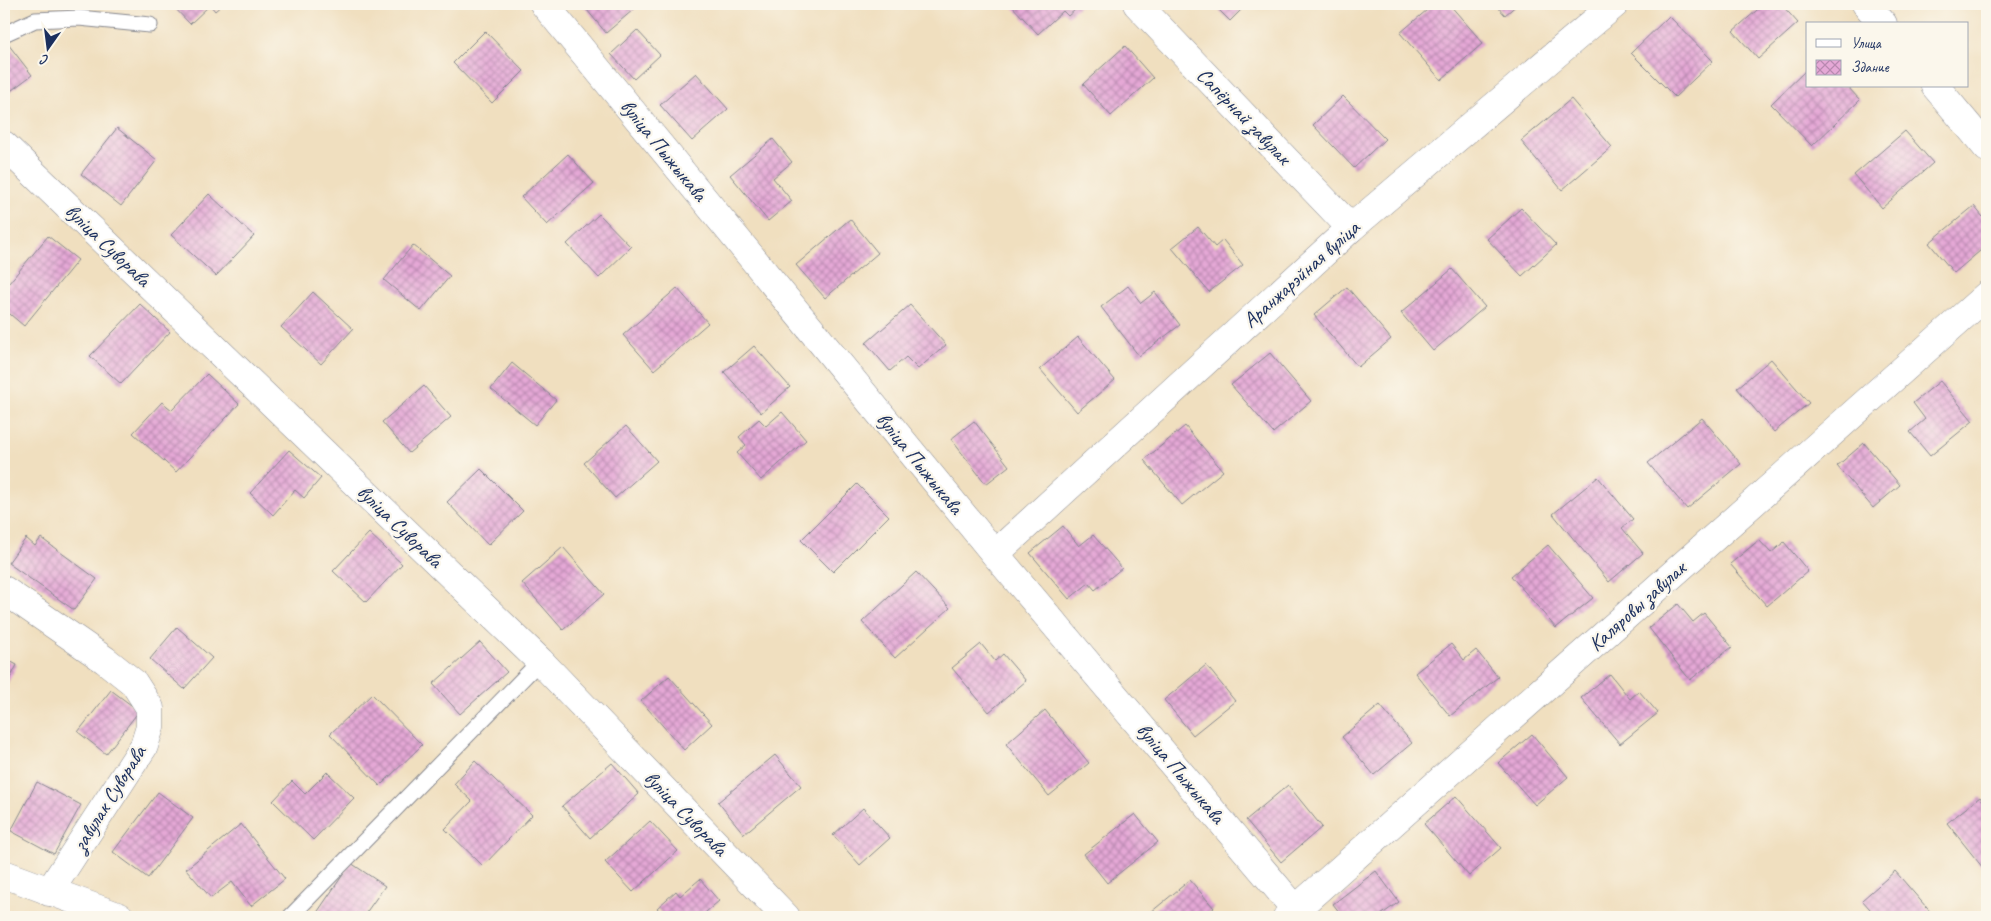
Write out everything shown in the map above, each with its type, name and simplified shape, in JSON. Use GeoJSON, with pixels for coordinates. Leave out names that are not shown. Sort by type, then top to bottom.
{"type":"FeatureCollection","features":[{"type":"Feature","properties":{"kind":"street","name":"вуліца Пыжыкава"},"geometry":{"type":"LineString","coordinates":[[544,4],[995,554],[1295,915]]}},
{"type":"Feature","properties":{"kind":"street","name":"Сапёрнай завулак"},"geometry":{"type":"LineString","coordinates":[[1137,4],[1351,228]]}},
{"type":"Feature","properties":{"kind":"street","name":"Аранжарэйная вуліца"},"geometry":{"type":"LineString","coordinates":[[995,554],[1351,228],[1615,4]]}},
{"type":"Feature","properties":{"kind":"street"},"geometry":{"type":"LineString","coordinates":[[1866,4],[1880,22]]}},
{"type":"Feature","properties":{"kind":"street"},"geometry":{"type":"LineString","coordinates":[[1937,88],[1987,148]]}},
{"type":"Feature","properties":{"kind":"street","name":"вуліца Суворава"},"geometry":{"type":"LineString","coordinates":[[4,144],[540,661],[786,917]]}},
{"type":"Feature","properties":{"kind":"street","name":"Каляровы завулак"},"geometry":{"type":"LineString","coordinates":[[1295,915],[1987,295]]}},
{"type":"Feature","properties":{"kind":"street","name":"завулак Суворава"},"geometry":{"type":"LineString","coordinates":[[4,590],[105,660],[134,683],[150,708],[150,727],[144,746],[49,892]]}},
{"type":"Feature","properties":{"kind":"street"},"geometry":{"type":"LineString","coordinates":[[4,874],[120,917]]}},
{"type":"Feature","properties":{"kind":"lane"},"geometry":{"type":"LineString","coordinates":[[4,34],[35,20],[79,18],[150,25]]}},
{"type":"Feature","properties":{"kind":"lane"},"geometry":{"type":"LineString","coordinates":[[290,917],[540,661]]}},
{"type":"Feature","properties":{"kind":"building"},"geometry":{"type":"Polygon","coordinates":[[[171,4],[223,4],[215,11],[210,5],[190,24],[171,4]]]}},
{"type":"Feature","properties":{"kind":"building"},"geometry":{"type":"Polygon","coordinates":[[[582,4],[640,4],[606,33],[582,4]]]}},
{"type":"Feature","properties":{"kind":"building"},"geometry":{"type":"Polygon","coordinates":[[[1010,4],[1082,4],[1068,16],[1063,11],[1038,34],[1010,4]]]}},
{"type":"Feature","properties":{"kind":"building"},"geometry":{"type":"Polygon","coordinates":[[[1213,4],[1247,4],[1230,21],[1213,4]]]}},
{"type":"Feature","properties":{"kind":"building"},"geometry":{"type":"Polygon","coordinates":[[[1434,4],[1449,4],[1483,43],[1441,80],[1400,33],[1434,4]]]}},
{"type":"Feature","properties":{"kind":"building"},"geometry":{"type":"Polygon","coordinates":[[[1495,4],[1518,4],[1505,15],[1495,4]]]}},
{"type":"Feature","properties":{"kind":"building"},"geometry":{"type":"Polygon","coordinates":[[[1764,4],[1781,4],[1798,23],[1758,59],[1733,31],[1764,4]]]}},
{"type":"Feature","properties":{"kind":"building"},"geometry":{"type":"Polygon","coordinates":[[[1669,16],[1713,61],[1675,97],[1631,53],[1669,16]]]}},
{"type":"Feature","properties":{"kind":"building"},"geometry":{"type":"Polygon","coordinates":[[[637,30],[660,55],[634,79],[611,54],[637,30]]]}},
{"type":"Feature","properties":{"kind":"building"},"geometry":{"type":"Polygon","coordinates":[[[485,31],[524,71],[492,103],[453,63],[485,31]]]}},
{"type":"Feature","properties":{"kind":"building"},"geometry":{"type":"Polygon","coordinates":[[[8,44],[32,75],[4,96],[4,47],[8,44]]]}},
{"type":"Feature","properties":{"kind":"building"},"geometry":{"type":"Polygon","coordinates":[[[1125,46],[1153,78],[1111,116],[1083,84],[1125,46]]]}},
{"type":"Feature","properties":{"kind":"building"},"geometry":{"type":"Polygon","coordinates":[[[1806,70],[1806,88],[1849,88],[1860,100],[1812,146],[1771,104],[1806,70]]]}},
{"type":"Feature","properties":{"kind":"building"},"geometry":{"type":"Polygon","coordinates":[[[696,73],[728,109],[692,141],[660,105],[696,73]]]}},
{"type":"Feature","properties":{"kind":"building"},"geometry":{"type":"Polygon","coordinates":[[[1343,96],[1385,139],[1354,168],[1313,125],[1343,96]]]}},
{"type":"Feature","properties":{"kind":"building"},"geometry":{"type":"Polygon","coordinates":[[[1571,99],[1612,147],[1562,190],[1521,141],[1571,99]]]}},
{"type":"Feature","properties":{"kind":"building"},"geometry":{"type":"Polygon","coordinates":[[[117,128],[157,160],[121,206],[81,174],[117,128]]]}},
{"type":"Feature","properties":{"kind":"building"},"geometry":{"type":"Polygon","coordinates":[[[1905,131],[1933,163],[1882,208],[1854,175],[1905,131]]]}},
{"type":"Feature","properties":{"kind":"building"},"geometry":{"type":"Polygon","coordinates":[[[773,139],[792,162],[773,178],[792,201],[768,221],[730,175],[773,139]]]}},
{"type":"Feature","properties":{"kind":"building"},"geometry":{"type":"Polygon","coordinates":[[[568,154],[594,183],[547,225],[521,197],[568,154]]]}},
{"type":"Feature","properties":{"kind":"building"},"geometry":{"type":"Polygon","coordinates":[[[209,194],[254,236],[216,276],[171,235],[209,194]]]}},
{"type":"Feature","properties":{"kind":"building"},"geometry":{"type":"Polygon","coordinates":[[[1974,206],[1987,222],[1987,245],[1954,273],[1929,243],[1974,206]]]}},
{"type":"Feature","properties":{"kind":"building"},"geometry":{"type":"Polygon","coordinates":[[[1521,208],[1556,245],[1522,276],[1487,239],[1521,208]]]}},
{"type":"Feature","properties":{"kind":"building"},"geometry":{"type":"Polygon","coordinates":[[[599,214],[631,247],[599,278],[567,244],[599,214]]]}},
{"type":"Feature","properties":{"kind":"building"},"geometry":{"type":"Polygon","coordinates":[[[850,219],[878,253],[825,298],[796,265],[850,219]]]}},
{"type":"Feature","properties":{"kind":"building"},"geometry":{"type":"Polygon","coordinates":[[[1198,227],[1215,247],[1223,240],[1243,265],[1209,292],[1172,248],[1198,227]]]}},
{"type":"Feature","properties":{"kind":"building"},"geometry":{"type":"Polygon","coordinates":[[[48,236],[78,260],[24,326],[4,309],[4,289],[48,236]]]}},
{"type":"Feature","properties":{"kind":"building"},"geometry":{"type":"Polygon","coordinates":[[[413,245],[450,276],[421,311],[384,280],[413,245]]]}},
{"type":"Feature","properties":{"kind":"building"},"geometry":{"type":"Polygon","coordinates":[[[1452,269],[1485,307],[1433,351],[1401,313],[1452,269]]]}},
{"type":"Feature","properties":{"kind":"building"},"geometry":{"type":"Polygon","coordinates":[[[1128,286],[1141,303],[1155,292],[1180,325],[1139,356],[1101,307],[1128,286]]]}},
{"type":"Feature","properties":{"kind":"building"},"geometry":{"type":"Polygon","coordinates":[[[1347,287],[1391,339],[1358,367],[1314,315],[1347,287]]]}},
{"type":"Feature","properties":{"kind":"building"},"geometry":{"type":"Polygon","coordinates":[[[677,288],[708,323],[654,370],[623,335],[677,288]]]}},
{"type":"Feature","properties":{"kind":"building"},"geometry":{"type":"Polygon","coordinates":[[[313,292],[353,329],[321,364],[281,327],[313,292]]]}},
{"type":"Feature","properties":{"kind":"building"},"geometry":{"type":"Polygon","coordinates":[[[140,304],[170,332],[121,384],[90,356],[140,304]]]}},
{"type":"Feature","properties":{"kind":"building"},"geometry":{"type":"Polygon","coordinates":[[[910,305],[946,345],[918,369],[906,357],[890,371],[866,343],[910,305]]]}},
{"type":"Feature","properties":{"kind":"building"},"geometry":{"type":"Polygon","coordinates":[[[1078,337],[1115,380],[1077,412],[1040,369],[1078,337]]]}},
{"type":"Feature","properties":{"kind":"building"},"geometry":{"type":"Polygon","coordinates":[[[754,346],[790,387],[761,413],[724,372],[754,346]]]}},
{"type":"Feature","properties":{"kind":"building"},"geometry":{"type":"Polygon","coordinates":[[[1270,353],[1311,401],[1273,433],[1231,385],[1270,353]]]}},
{"type":"Feature","properties":{"kind":"building"},"geometry":{"type":"Polygon","coordinates":[[[1771,359],[1809,403],[1774,432],[1737,388],[1771,359]]]}},
{"type":"Feature","properties":{"kind":"building"},"geometry":{"type":"Polygon","coordinates":[[[512,363],[556,400],[535,425],[491,389],[512,363]]]}},
{"type":"Feature","properties":{"kind":"building"},"geometry":{"type":"Polygon","coordinates":[[[207,374],[239,404],[176,472],[133,433],[162,402],[172,410],[207,374]]]}},
{"type":"Feature","properties":{"kind":"building"},"geometry":{"type":"Polygon","coordinates":[[[1940,381],[1973,421],[1930,456],[1910,432],[1925,419],[1913,403],[1940,381]]]}},
{"type":"Feature","properties":{"kind":"building"},"geometry":{"type":"Polygon","coordinates":[[[424,386],[451,417],[409,453],[382,422],[424,386]]]}},
{"type":"Feature","properties":{"kind":"building"},"geometry":{"type":"Polygon","coordinates":[[[782,412],[806,440],[761,480],[737,453],[746,445],[739,437],[759,419],[766,426],[782,412]]]}},
{"type":"Feature","properties":{"kind":"building"},"geometry":{"type":"Polygon","coordinates":[[[1702,418],[1741,464],[1687,509],[1648,463],[1702,418]]]}},
{"type":"Feature","properties":{"kind":"building"},"geometry":{"type":"Polygon","coordinates":[[[974,421],[1009,466],[986,484],[951,439],[974,421]]]}},
{"type":"Feature","properties":{"kind":"building"},"geometry":{"type":"Polygon","coordinates":[[[626,426],[657,461],[615,498],[584,463],[626,426]]]}},
{"type":"Feature","properties":{"kind":"building"},"geometry":{"type":"Polygon","coordinates":[[[1185,426],[1223,471],[1182,505],[1144,460],[1185,426]]]}},
{"type":"Feature","properties":{"kind":"building"},"geometry":{"type":"Polygon","coordinates":[[[1864,443],[1900,485],[1873,508],[1837,466],[1864,443]]]}},
{"type":"Feature","properties":{"kind":"building"},"geometry":{"type":"Polygon","coordinates":[[[289,450],[321,478],[304,498],[295,490],[273,515],[250,493],[289,450]]]}},
{"type":"Feature","properties":{"kind":"building"},"geometry":{"type":"Polygon","coordinates":[[[481,469],[523,511],[488,545],[447,502],[481,469]]]}},
{"type":"Feature","properties":{"kind":"building"},"geometry":{"type":"Polygon","coordinates":[[[1598,477],[1633,519],[1622,528],[1643,553],[1609,582],[1553,514],[1598,477]]]}},
{"type":"Feature","properties":{"kind":"building"},"geometry":{"type":"Polygon","coordinates":[[[857,484],[889,516],[833,572],[801,540],[857,484]]]}},
{"type":"Feature","properties":{"kind":"building"},"geometry":{"type":"Polygon","coordinates":[[[1063,526],[1079,546],[1093,535],[1122,568],[1095,590],[1089,583],[1069,599],[1030,553],[1063,526]]]}},
{"type":"Feature","properties":{"kind":"building"},"geometry":{"type":"Polygon","coordinates":[[[369,533],[402,564],[366,602],[333,571],[369,533]]]}},
{"type":"Feature","properties":{"kind":"building"},"geometry":{"type":"Polygon","coordinates":[[[26,538],[35,546],[41,538],[97,579],[74,610],[8,563],[26,538]]]}},
{"type":"Feature","properties":{"kind":"building"},"geometry":{"type":"Polygon","coordinates":[[[1759,540],[1771,553],[1784,542],[1808,571],[1767,606],[1730,564],[1759,540]]]}},
{"type":"Feature","properties":{"kind":"building"},"geometry":{"type":"Polygon","coordinates":[[[1548,545],[1593,598],[1556,628],[1511,576],[1548,545]]]}},
{"type":"Feature","properties":{"kind":"building"},"geometry":{"type":"Polygon","coordinates":[[[563,547],[604,594],[563,630],[522,583],[563,547]]]}},
{"type":"Feature","properties":{"kind":"building"},"geometry":{"type":"Polygon","coordinates":[[[916,572],[950,608],[895,658],[862,622],[916,572]]]}},
{"type":"Feature","properties":{"kind":"building"},"geometry":{"type":"Polygon","coordinates":[[[1678,604],[1693,622],[1704,613],[1732,647],[1690,680],[1649,628],[1678,604]]]}},
{"type":"Feature","properties":{"kind":"building"},"geometry":{"type":"Polygon","coordinates":[[[177,627],[212,658],[184,689],[150,659],[177,627]]]}},
{"type":"Feature","properties":{"kind":"building"},"geometry":{"type":"Polygon","coordinates":[[[480,642],[507,672],[460,714],[433,684],[480,642]]]}},
{"type":"Feature","properties":{"kind":"building"},"geometry":{"type":"Polygon","coordinates":[[[981,644],[995,661],[1003,654],[1026,681],[989,712],[952,668],[981,644]]]}},
{"type":"Feature","properties":{"kind":"building"},"geometry":{"type":"Polygon","coordinates":[[[1451,644],[1464,660],[1476,650],[1498,677],[1450,716],[1415,673],[1451,644]]]}},
{"type":"Feature","properties":{"kind":"building"},"geometry":{"type":"Polygon","coordinates":[[[4,658],[17,665],[4,690],[4,658]]]}},
{"type":"Feature","properties":{"kind":"building"},"geometry":{"type":"Polygon","coordinates":[[[1206,665],[1235,701],[1193,735],[1164,700],[1206,665]]]}},
{"type":"Feature","properties":{"kind":"building"},"geometry":{"type":"Polygon","coordinates":[[[1610,674],[1630,699],[1639,691],[1658,713],[1620,744],[1581,698],[1610,674]]]}},
{"type":"Feature","properties":{"kind":"building"},"geometry":{"type":"Polygon","coordinates":[[[669,676],[712,724],[684,750],[641,701],[669,676]]]}},
{"type":"Feature","properties":{"kind":"building"},"geometry":{"type":"Polygon","coordinates":[[[111,690],[139,711],[106,754],[78,732],[111,690]]]}},
{"type":"Feature","properties":{"kind":"building"},"geometry":{"type":"Polygon","coordinates":[[[372,694],[422,745],[380,786],[330,734],[372,694]]]}},
{"type":"Feature","properties":{"kind":"building"},"geometry":{"type":"Polygon","coordinates":[[[1380,705],[1412,743],[1374,775],[1342,737],[1380,705]]]}},
{"type":"Feature","properties":{"kind":"building"},"geometry":{"type":"Polygon","coordinates":[[[1045,710],[1089,763],[1049,796],[1006,744],[1045,710]]]}},
{"type":"Feature","properties":{"kind":"building"},"geometry":{"type":"Polygon","coordinates":[[[1532,734],[1568,777],[1535,805],[1498,763],[1532,734]]]}},
{"type":"Feature","properties":{"kind":"building"},"geometry":{"type":"Polygon","coordinates":[[[775,755],[801,786],[744,834],[718,802],[775,755]]]}},
{"type":"Feature","properties":{"kind":"building"},"geometry":{"type":"Polygon","coordinates":[[[475,761],[532,815],[483,866],[445,829],[472,801],[454,784],[475,761]]]}},
{"type":"Feature","properties":{"kind":"building"},"geometry":{"type":"Polygon","coordinates":[[[612,763],[639,794],[590,838],[562,806],[612,763]]]}},
{"type":"Feature","properties":{"kind":"building"},"geometry":{"type":"Polygon","coordinates":[[[327,772],[354,798],[313,840],[273,801],[292,781],[305,794],[327,772]]]}},
{"type":"Feature","properties":{"kind":"building"},"geometry":{"type":"Polygon","coordinates":[[[37,782],[81,805],[54,854],[11,831],[37,782]]]}},
{"type":"Feature","properties":{"kind":"building"},"geometry":{"type":"Polygon","coordinates":[[[1288,785],[1322,827],[1281,862],[1246,820],[1288,785]]]}},
{"type":"Feature","properties":{"kind":"building"},"geometry":{"type":"Polygon","coordinates":[[[158,792],[193,818],[148,878],[113,852],[158,792]]]}},
{"type":"Feature","properties":{"kind":"building"},"geometry":{"type":"Polygon","coordinates":[[[1456,796],[1501,848],[1469,876],[1424,824],[1456,796]]]}},
{"type":"Feature","properties":{"kind":"building"},"geometry":{"type":"Polygon","coordinates":[[[1980,797],[1987,806],[1987,873],[1947,823],[1980,797]]]}},
{"type":"Feature","properties":{"kind":"building"},"geometry":{"type":"Polygon","coordinates":[[[863,808],[890,838],[860,865],[833,835],[863,808]]]}},
{"type":"Feature","properties":{"kind":"building"},"geometry":{"type":"Polygon","coordinates":[[[1135,814],[1158,842],[1107,883],[1084,854],[1135,814]]]}},
{"type":"Feature","properties":{"kind":"building"},"geometry":{"type":"Polygon","coordinates":[[[650,821],[678,851],[633,892],[605,862],[650,821]]]}},
{"type":"Feature","properties":{"kind":"building"},"geometry":{"type":"Polygon","coordinates":[[[241,824],[285,879],[251,906],[232,882],[211,898],[186,869],[241,824]]]}},
{"type":"Feature","properties":{"kind":"building"},"geometry":{"type":"Polygon","coordinates":[[[351,863],[385,886],[363,917],[314,917],[351,863]]]}},
{"type":"Feature","properties":{"kind":"building"},"geometry":{"type":"Polygon","coordinates":[[[1376,871],[1399,902],[1381,915],[1383,917],[1343,917],[1333,904],[1376,871]]]}},
{"type":"Feature","properties":{"kind":"building"},"geometry":{"type":"Polygon","coordinates":[[[1895,871],[1933,915],[1931,917],[1877,917],[1862,900],[1895,871]]]}},
{"type":"Feature","properties":{"kind":"building"},"geometry":{"type":"Polygon","coordinates":[[[700,879],[719,901],[700,917],[665,917],[657,908],[676,891],[680,896],[700,879]]]}},
{"type":"Feature","properties":{"kind":"building"},"geometry":{"type":"Polygon","coordinates":[[[1190,880],[1214,908],[1204,917],[1145,917],[1190,880]]]}}]}
